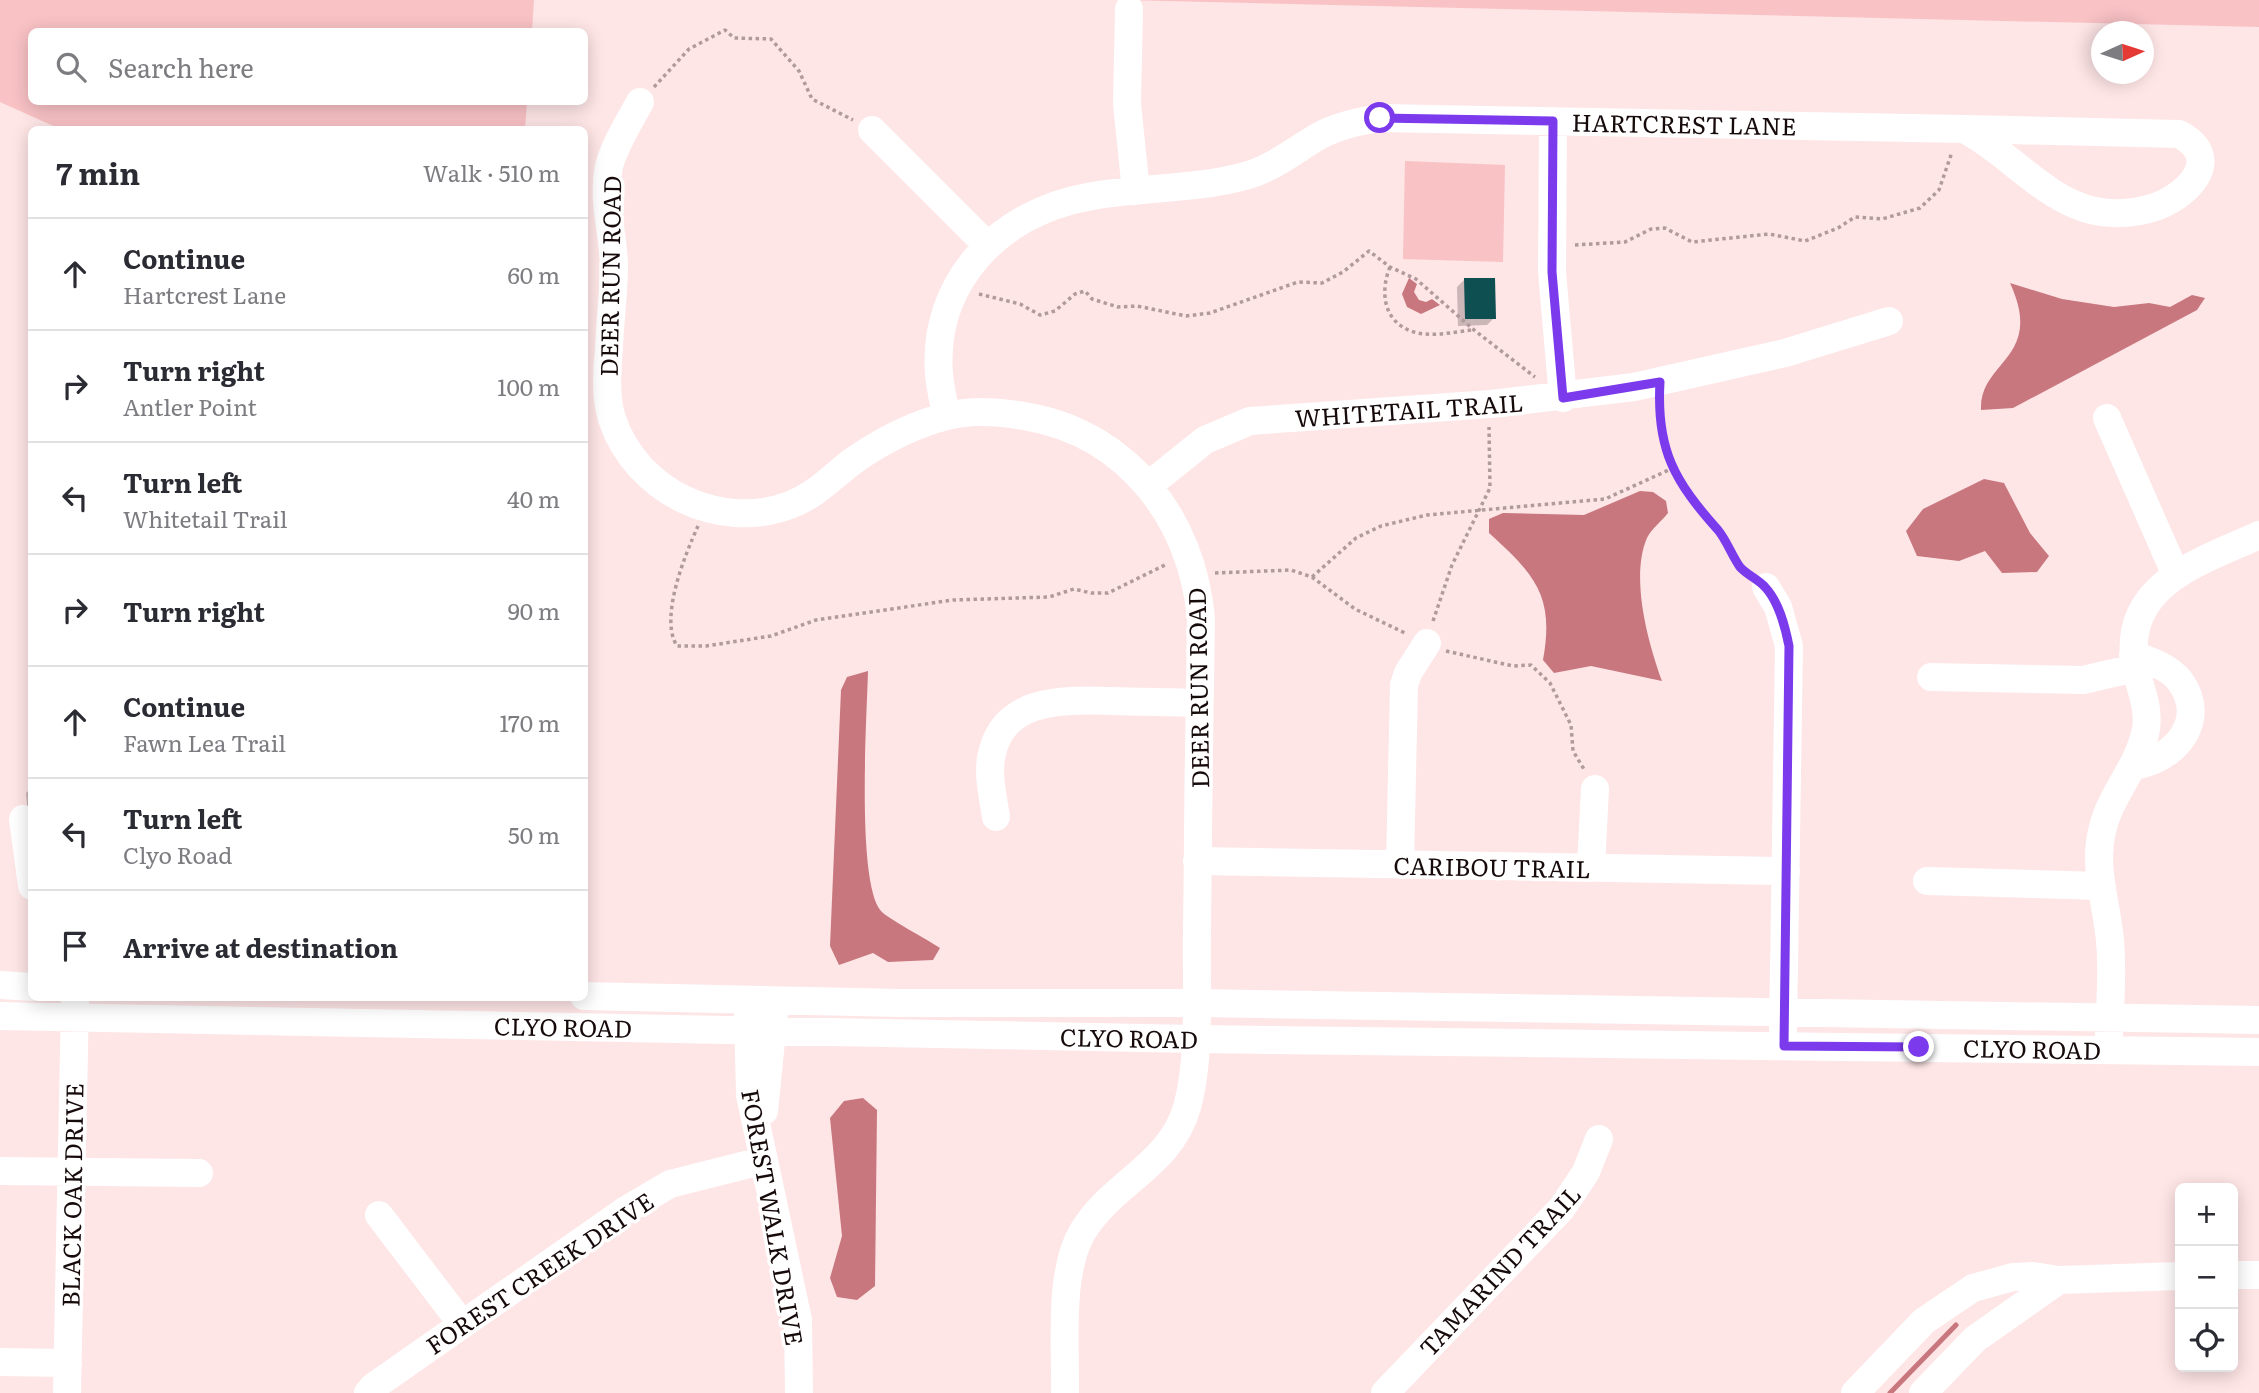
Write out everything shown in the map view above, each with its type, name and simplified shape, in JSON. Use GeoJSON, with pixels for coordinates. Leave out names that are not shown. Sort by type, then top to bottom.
{"type":"FeatureCollection","features":[{"type":"Feature","properties":{"kind":"street"},"geometry":{"type":"LineString","coordinates":[[1129,9],[1127,104],[1136,191]]}},
{"type":"Feature","properties":{"kind":"street","name":"DEER RUN ROAD"},"geometry":{"type":"LineString","coordinates":[[640,102],[616,148],[606,188],[614,268],[607,395],[618,435],[643,471],[678,498],[706,508],[747,513],[789,506],[810,496],[882,441],[909,428],[946,416],[1007,412],[1046,420],[1087,435],[1105,446],[1149,485],[1171,515],[1195,573],[1201,619],[1198,861],[1196,1003],[1188,1105],[1177,1133],[1157,1159],[1096,1213],[1075,1248],[1067,1291],[1065,1393]]}},
{"type":"Feature","properties":{"kind":"street","name":"HARTCREST LANE"},"geometry":{"type":"LineString","coordinates":[[946,416],[939,374],[940,344],[946,314],[957,286],[986,244],[1028,216],[1059,202],[1248,176],[1322,135],[1380,118],[1964,129],[2179,134],[2191,141],[2197,149],[2200,169],[2195,180],[2160,205],[2141,211],[2097,212],[2065,201],[1987,140],[1964,129]]}},
{"type":"Feature","properties":{"kind":"street"},"geometry":{"type":"LineString","coordinates":[[1553,121],[1552,246],[1563,398]]}},
{"type":"Feature","properties":{"kind":"street"},"geometry":{"type":"LineString","coordinates":[[872,130],[986,244]]}},
{"type":"Feature","properties":{"kind":"street","name":"WHITETAIL TRAIL"},"geometry":{"type":"LineString","coordinates":[[1149,485],[1205,440],[1233,425],[1250,421],[1563,398],[1660,382],[1773,356],[1889,321]]}},
{"type":"Feature","properties":{"kind":"street"},"geometry":{"type":"LineString","coordinates":[[2107,418],[2176,575]]}},
{"type":"Feature","properties":{"kind":"street"},"geometry":{"type":"LineString","coordinates":[[2109,1049],[2113,972],[2099,851],[2102,830],[2112,803],[2141,750],[2147,712],[2134,661],[2134,635],[2143,605],[2154,591],[2176,575],[2259,535]]}},
{"type":"Feature","properties":{"kind":"street"},"geometry":{"type":"LineString","coordinates":[[1766,587],[1782,617],[1789,646],[1784,1046]]}},
{"type":"Feature","properties":{"kind":"street"},"geometry":{"type":"LineString","coordinates":[[1400,864],[1404,685],[1408,673],[1427,643]]}},
{"type":"Feature","properties":{"kind":"street"},"geometry":{"type":"LineString","coordinates":[[1931,677],[2082,680],[2134,661],[2169,671],[2179,680],[2190,706],[2186,733],[2176,748],[2162,758],[2134,766]]}},
{"type":"Feature","properties":{"kind":"street"},"geometry":{"type":"LineString","coordinates":[[996,817],[990,779],[995,743],[1002,730],[1024,710],[1061,700],[1199,703]]}},
{"type":"Feature","properties":{"kind":"street"},"geometry":{"type":"LineString","coordinates":[[1591,867],[1595,789]]}},
{"type":"Feature","properties":{"kind":"street"},"geometry":{"type":"LineString","coordinates":[[23,819],[28,856]]}},
{"type":"Feature","properties":{"kind":"street","name":"CARIBOU TRAIL"},"geometry":{"type":"LineString","coordinates":[[1198,861],[1786,871]]}},
{"type":"Feature","properties":{"kind":"street"},"geometry":{"type":"LineString","coordinates":[[1927,881],[2101,886]]}},
{"type":"Feature","properties":{"kind":"street"},"geometry":{"type":"LineString","coordinates":[[0,985],[28,986]]}},
{"type":"Feature","properties":{"kind":"street","name":"CLYO ROAD"},"geometry":{"type":"LineString","coordinates":[[588,996],[901,1003],[1196,1003],[2259,1020]]}},
{"type":"Feature","properties":{"kind":"street","name":"FOREST WALK DRIVE"},"geometry":{"type":"LineString","coordinates":[[762,1000],[761,1030],[750,1096],[797,1320],[799,1393]]}},
{"type":"Feature","properties":{"kind":"street","name":"CLYO ROAD"},"geometry":{"type":"LineString","coordinates":[[0,1016],[75,1007],[761,1030],[1194,1039],[2259,1052]]}},
{"type":"Feature","properties":{"kind":"street","name":"BLACK OAK DRIVE"},"geometry":{"type":"LineString","coordinates":[[67,1393],[75,1007]]}},
{"type":"Feature","properties":{"kind":"street","name":"TAMARIND TRAIL"},"geometry":{"type":"LineString","coordinates":[[1385,1393],[1562,1208],[1587,1172],[1599,1139]]}},
{"type":"Feature","properties":{"kind":"street","name":"FOREST CREEK DRIVE"},"geometry":{"type":"LineString","coordinates":[[368,1393],[626,1210],[670,1184],[760,1149]]}},
{"type":"Feature","properties":{"kind":"street"},"geometry":{"type":"LineString","coordinates":[[0,1171],[199,1173]]}},
{"type":"Feature","properties":{"kind":"street"},"geometry":{"type":"LineString","coordinates":[[379,1215],[462,1324]]}},
{"type":"Feature","properties":{"kind":"street"},"geometry":{"type":"LineString","coordinates":[[2238,1275],[2259,1275]]}},
{"type":"Feature","properties":{"kind":"street"},"geometry":{"type":"LineString","coordinates":[[1855,1393],[1924,1321],[1952,1299],[2001,1279],[2034,1276],[2059,1280],[2175,1276]]}},
{"type":"Feature","properties":{"kind":"street"},"geometry":{"type":"LineString","coordinates":[[1923,1393],[1975,1339],[2059,1280]]}},
{"type":"Feature","properties":{"kind":"street"},"geometry":{"type":"LineString","coordinates":[[0,1362],[68,1363]]}},
{"type":"Feature","properties":{"kind":"path"},"geometry":{"type":"LineString","coordinates":[[640,102],[689,49],[725,30],[734,38],[771,39],[799,71],[812,99],[872,130]]}},
{"type":"Feature","properties":{"kind":"path"},"geometry":{"type":"LineString","coordinates":[[1552,246],[1625,242],[1651,229],[1665,228],[1692,242],[1769,234],[1805,241],[1838,228],[1856,217],[1882,219],[1920,208],[1939,190],[1949,158],[1964,129]]}},
{"type":"Feature","properties":{"kind":"path"},"geometry":{"type":"LineString","coordinates":[[977,293],[1020,304],[1040,315],[1055,312],[1075,294],[1085,291],[1092,299],[1118,307],[1137,306],[1186,316],[1210,313],[1298,282],[1322,284],[1343,272],[1369,251],[1390,267],[1416,279],[1474,330],[1563,398]]}},
{"type":"Feature","properties":{"kind":"path"},"geometry":{"type":"LineString","coordinates":[[1390,267],[1383,300],[1392,316],[1410,331],[1432,334],[1474,330]]}},
{"type":"Feature","properties":{"kind":"path"},"geometry":{"type":"LineString","coordinates":[[1660,382],[1659,407],[1671,469],[1706,519],[1719,531],[1741,569],[1766,587]]}},
{"type":"Feature","properties":{"kind":"path"},"geometry":{"type":"LineString","coordinates":[[1427,643],[1452,565],[1490,488],[1488,444],[1491,404]]}},
{"type":"Feature","properties":{"kind":"path"},"geometry":{"type":"LineString","coordinates":[[1312,577],[1356,538],[1381,526],[1427,514],[1476,512],[1516,505],[1605,499],[1671,469]]}},
{"type":"Feature","properties":{"kind":"path"},"geometry":{"type":"LineString","coordinates":[[706,508],[690,544],[671,608],[670,635],[677,646],[706,646],[771,636],[816,620],[953,600],[1049,597],[1074,589],[1108,593],[1165,566],[1185,545]]}},
{"type":"Feature","properties":{"kind":"path"},"geometry":{"type":"LineString","coordinates":[[1195,573],[1292,570],[1312,577],[1356,609],[1457,656],[1513,666],[1531,665],[1550,683],[1571,725],[1573,751],[1595,789]]}},
{"type":"Feature","properties":{"kind":"shaded area"},"geometry":{"type":"Polygon","coordinates":[[[0,0],[534,0],[532,28],[28,28],[28,105],[527,105],[525,126],[53,126],[0,102],[0,0]]]}},
{"type":"Feature","properties":{"kind":"shaded area"},"geometry":{"type":"Polygon","coordinates":[[[1126,0],[2259,0],[2259,27],[2154,24],[2154,21],[2091,23],[1126,0]]]}},
{"type":"Feature","properties":{"kind":"shaded area"},"geometry":{"type":"Polygon","coordinates":[[[1405,161],[1505,165],[1503,262],[1403,259],[1405,161]]]}},
{"type":"Feature","properties":{"kind":"shaded area"},"geometry":{"type":"Polygon","coordinates":[[[1409,278],[1417,284],[1414,292],[1419,300],[1426,302],[1432,299],[1440,305],[1421,314],[1407,307],[1402,294],[1409,278]]]}},
{"type":"Feature","properties":{"kind":"shaded area"},"geometry":{"type":"Polygon","coordinates":[[[2010,283],[2062,299],[2114,307],[2149,303],[2170,307],[2192,295],[2205,298],[2197,310],[2013,408],[1981,410],[1983,393],[2016,343],[2020,328],[2019,308],[2010,283]]]}},
{"type":"Feature","properties":{"kind":"shaded area"},"geometry":{"type":"Polygon","coordinates":[[[1984,479],[2004,483],[2030,533],[2049,556],[2037,572],[2002,573],[1985,551],[1959,561],[1917,556],[1906,531],[1923,509],[1984,479]]]}},
{"type":"Feature","properties":{"kind":"shaded area"},"geometry":{"type":"Polygon","coordinates":[[[1640,491],[1653,492],[1666,501],[1668,513],[1647,538],[1640,571],[1643,610],[1662,681],[1591,666],[1554,673],[1543,660],[1546,618],[1537,587],[1518,561],[1489,533],[1489,519],[1503,513],[1584,515],[1640,491]]]}},
{"type":"Feature","properties":{"kind":"shaded area"},"geometry":{"type":"Polygon","coordinates":[[[868,671],[865,796],[868,867],[873,894],[884,914],[940,948],[933,960],[888,962],[873,953],[839,965],[830,946],[841,690],[847,677],[868,671]]]}},
{"type":"Feature","properties":{"kind":"shaded area"},"geometry":{"type":"Polygon","coordinates":[[[863,1098],[877,1110],[875,1286],[857,1300],[837,1297],[830,1278],[842,1236],[830,1118],[844,1101],[863,1098]]]}},
{"type":"Feature","properties":{"kind":"building"},"geometry":{"type":"Polygon","coordinates":[[[1464,278],[1495,278],[1496,319],[1465,319],[1464,278]]]}},
{"type":"Feature","properties":{"kind":"waterway"},"geometry":{"type":"LineString","coordinates":[[1890,1393],[1956,1325]]}},
{"type":"Feature","properties":{"kind":"route"},"geometry":{"type":"LineString","coordinates":[[1380,118],[1553,121],[1552,272],[1563,398],[1660,382],[1659,407],[1671,469],[1706,519],[1719,531],[1741,569],[1766,587],[1785,627],[1789,646],[1784,1046],[1919,1047]]}}]}
